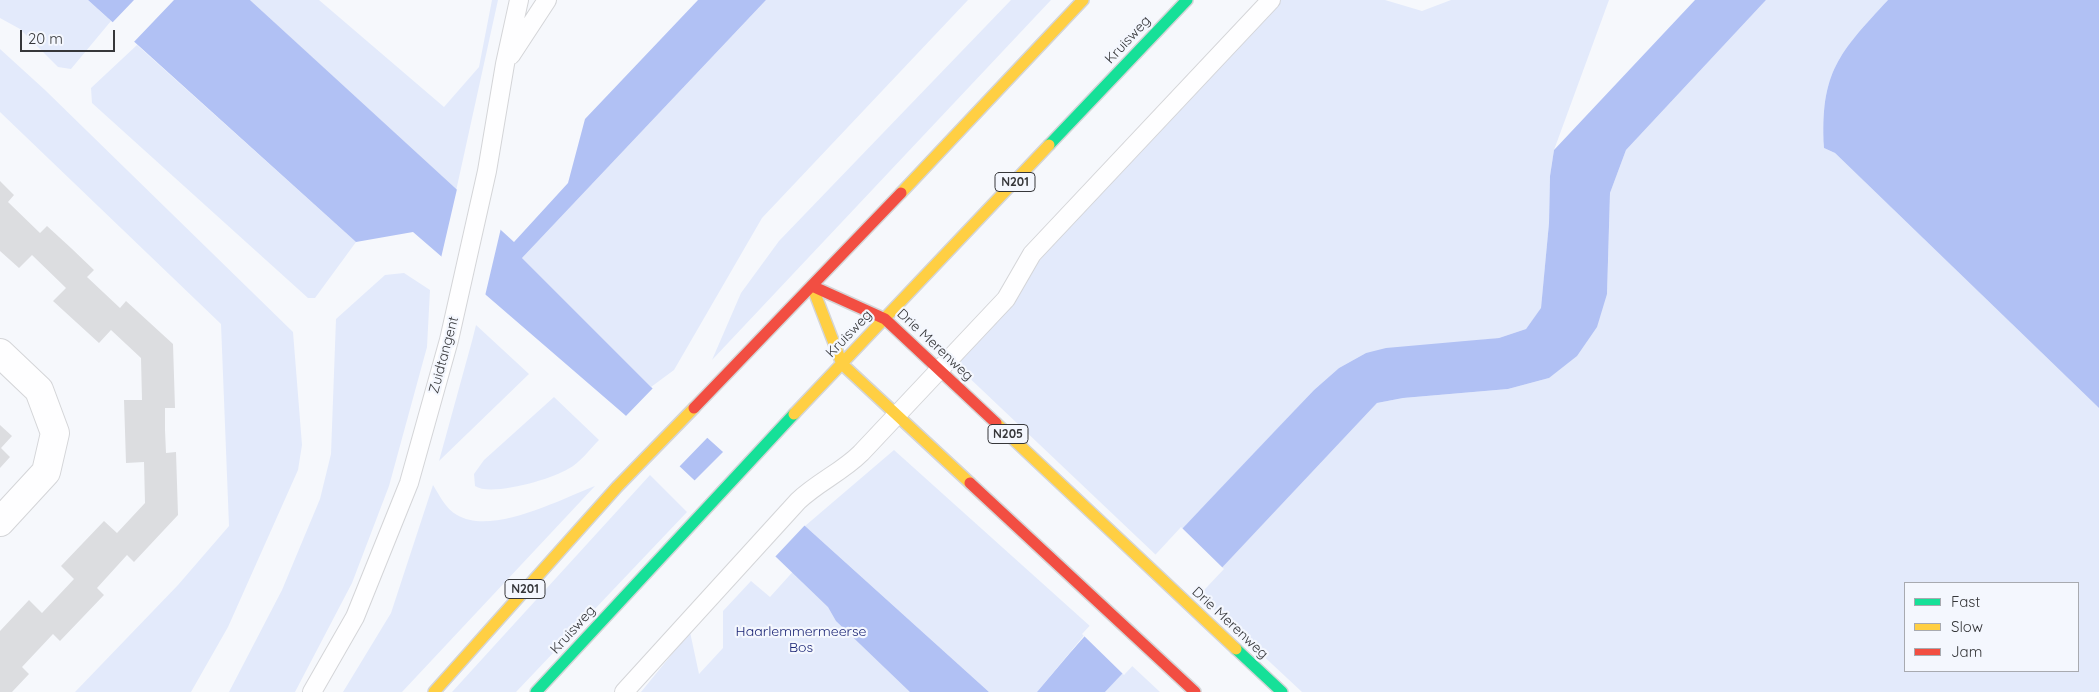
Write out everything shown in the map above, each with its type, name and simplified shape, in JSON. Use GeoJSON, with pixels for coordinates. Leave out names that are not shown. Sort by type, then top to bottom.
{"type":"FeatureCollection","features":[{"type":"Feature","properties":{"kind":"main road","name":"N201"},"geometry":{"type":"LineString","coordinates":[[434,692],[617,487],[812,286],[1083,0]]}},
{"type":"Feature","properties":{"kind":"main road","name":"Kruisweg"},"geometry":{"type":"LineString","coordinates":[[536,692],[753,457],[1187,0]]}},
{"type":"Feature","properties":{"kind":"main road","name":"Drie Merenweg"},"geometry":{"type":"LineString","coordinates":[[812,286],[885,319],[1282,692]]}},
{"type":"Feature","properties":{"kind":"main road"},"geometry":{"type":"LineString","coordinates":[[812,286],[842,364],[1195,692]]}},
{"type":"Feature","properties":{"kind":"street"},"geometry":{"type":"LineString","coordinates":[[0,354],[38,390],[55,433],[46,472],[0,522]]}},
{"type":"Feature","properties":{"kind":"lane","name":"Zuidtangent"},"geometry":{"type":"LineString","coordinates":[[312,692],[355,617],[410,483],[448,340],[488,171],[505,64],[519,0]]}},
{"type":"Feature","properties":{"kind":"lane"},"geometry":{"type":"LineString","coordinates":[[505,64],[547,0]]}},
{"type":"Feature","properties":{"kind":"lane"},"geometry":{"type":"LineString","coordinates":[[624,692],[798,501],[813,487],[849,465],[1006,299],[1032,254],[1271,0]]}},
{"type":"Feature","properties":{"kind":"green space"},"geometry":{"type":"Polygon","coordinates":[[[0,0],[88,0],[111,21],[71,69],[58,67],[20,29],[0,18],[0,0]]]}},
{"type":"Feature","properties":{"kind":"green space"},"geometry":{"type":"Polygon","coordinates":[[[250,0],[319,0],[444,107],[479,67],[492,0],[498,0],[456,191],[250,0]]]}},
{"type":"Feature","properties":{"kind":"green space"},"geometry":{"type":"Polygon","coordinates":[[[766,0],[968,0],[762,218],[674,370],[651,387],[522,258],[766,0]]]}},
{"type":"Feature","properties":{"kind":"green space"},"geometry":{"type":"Polygon","coordinates":[[[1011,0],[1051,0],[712,360],[741,293],[779,241],[1011,0]]]}},
{"type":"Feature","properties":{"kind":"green space"},"geometry":{"type":"Polygon","coordinates":[[[1278,0],[1385,0],[1422,11],[1451,0],[1609,0],[1554,150],[1550,176],[1549,223],[1541,309],[1526,329],[1499,338],[1366,353],[1339,368],[1314,390],[1157,556],[961,370],[959,336],[1278,0]]]}},
{"type":"Feature","properties":{"kind":"green space"},"geometry":{"type":"Polygon","coordinates":[[[1766,0],[1888,0],[1845,50],[1836,65],[1825,100],[1824,148],[1835,153],[2099,408],[2099,692],[1302,692],[1197,594],[1377,403],[1403,398],[1508,389],[1549,378],[1607,294],[1610,193],[1626,150],[1766,0]]]}},
{"type":"Feature","properties":{"kind":"green space"},"geometry":{"type":"Polygon","coordinates":[[[137,45],[356,242],[315,298],[308,298],[92,103],[91,88],[137,45]]]}},
{"type":"Feature","properties":{"kind":"green space"},"geometry":{"type":"Polygon","coordinates":[[[0,49],[45,90],[293,332],[302,445],[298,470],[228,627],[191,692],[75,692],[178,585],[229,526],[221,324],[0,112],[0,49]]]}},
{"type":"Feature","properties":{"kind":"green space"},"geometry":{"type":"Polygon","coordinates":[[[404,273],[430,290],[427,347],[389,486],[352,583],[295,692],[229,692],[282,590],[320,499],[331,454],[336,319],[385,275],[404,273]]]}},
{"type":"Feature","properties":{"kind":"green space"},"geometry":{"type":"Polygon","coordinates":[[[476,325],[529,374],[439,461],[472,341],[476,325]]]}},
{"type":"Feature","properties":{"kind":"green space"},"geometry":{"type":"Polygon","coordinates":[[[554,397],[599,440],[581,460],[572,466],[560,473],[536,482],[494,489],[483,489],[475,486],[474,474],[484,460],[554,397]]]}},
{"type":"Feature","properties":{"kind":"green space"},"geometry":{"type":"Polygon","coordinates":[[[894,450],[1091,627],[1037,692],[989,692],[805,526],[894,450]]]}},
{"type":"Feature","properties":{"kind":"green space"},"geometry":{"type":"Polygon","coordinates":[[[650,475],[687,512],[516,692],[452,692],[650,475]]]}},
{"type":"Feature","properties":{"kind":"green space"},"geometry":{"type":"Polygon","coordinates":[[[433,485],[446,505],[457,515],[472,520],[489,521],[526,513],[595,486],[402,692],[343,692],[391,613],[433,485]]]}},
{"type":"Feature","properties":{"kind":"green space","name":"Haarlemmermeerse Bos"},"geometry":{"type":"Polygon","coordinates":[[[798,566],[931,692],[641,692],[690,632],[699,674],[723,648],[723,611],[751,581],[770,597],[798,566]]]}},
{"type":"Feature","properties":{"kind":"green space"},"geometry":{"type":"Polygon","coordinates":[[[1130,664],[1160,692],[1105,692],[1130,664]]]}},
{"type":"Feature","properties":{"kind":"water"},"geometry":{"type":"Polygon","coordinates":[[[88,0],[250,0],[514,242],[568,183],[585,119],[698,0],[766,0],[522,258],[651,387],[989,692],[910,692],[836,621],[828,607],[625,415],[413,232],[356,242],[88,0]]]}},
{"type":"Feature","properties":{"kind":"water"},"geometry":{"type":"Polygon","coordinates":[[[1695,0],[1766,0],[1626,150],[1610,193],[1607,294],[1597,327],[1577,356],[1549,378],[1508,389],[1403,398],[1377,403],[1105,692],[1037,692],[1104,614],[1173,539],[1314,390],[1339,368],[1366,353],[1386,348],[1499,338],[1526,329],[1541,308],[1549,223],[1550,176],[1554,150],[1695,0]]]}},
{"type":"Feature","properties":{"kind":"water"},"geometry":{"type":"Polygon","coordinates":[[[1888,0],[2099,0],[2099,408],[1835,153],[1824,148],[1825,100],[1836,65],[1857,35],[1888,0]]]}},
{"type":"Feature","properties":{"kind":"pier"},"geometry":{"type":"Polygon","coordinates":[[[134,0],[174,0],[132,44],[111,24],[134,0]]]}},
{"type":"Feature","properties":{"kind":"pier"},"geometry":{"type":"Polygon","coordinates":[[[457,189],[501,228],[485,296],[441,258],[457,189]]]}},
{"type":"Feature","properties":{"kind":"pier"},"geometry":{"type":"Polygon","coordinates":[[[654,387],[710,435],[678,468],[624,418],[654,387]]]}},
{"type":"Feature","properties":{"kind":"pier"},"geometry":{"type":"Polygon","coordinates":[[[725,450],[806,524],[774,558],[693,482],[725,450]]]}},
{"type":"Feature","properties":{"kind":"pier"},"geometry":{"type":"Polygon","coordinates":[[[1181,527],[1224,569],[1124,675],[1082,634],[1181,527]]]}},
{"type":"Feature","properties":{"kind":"building"},"geometry":{"type":"Polygon","coordinates":[[[0,181],[14,195],[8,202],[40,233],[47,226],[94,270],[87,277],[120,308],[126,301],[173,344],[175,408],[165,408],[165,430],[166,453],[176,452],[178,515],[134,562],[127,555],[97,588],[104,595],[60,641],[53,634],[22,667],[29,674],[12,692],[0,692],[0,631],[29,600],[42,613],[74,579],[61,566],[104,521],[117,533],[145,503],[144,462],[126,463],[124,400],[142,400],[141,358],[111,330],[99,343],[53,301],[66,288],[32,255],[19,268],[0,251],[0,181]]]}},
{"type":"Feature","properties":{"kind":"building"},"geometry":{"type":"Polygon","coordinates":[[[0,425],[12,436],[1,448],[10,457],[0,468],[0,425]]]}},
{"type":"Feature","properties":{"kind":"traffic: fast"},"geometry":{"type":"LineString","coordinates":[[1049,145],[1187,0]]}},
{"type":"Feature","properties":{"kind":"traffic: fast"},"geometry":{"type":"LineString","coordinates":[[536,692],[794,414]]}},
{"type":"Feature","properties":{"kind":"traffic: fast"},"geometry":{"type":"LineString","coordinates":[[1236,649],[1282,692]]}},
{"type":"Feature","properties":{"kind":"traffic: slow"},"geometry":{"type":"LineString","coordinates":[[901,193],[1083,0]]}},
{"type":"Feature","properties":{"kind":"traffic: slow"},"geometry":{"type":"LineString","coordinates":[[794,414],[1049,145]]}},
{"type":"Feature","properties":{"kind":"traffic: slow"},"geometry":{"type":"LineString","coordinates":[[812,286],[842,364],[970,483]]}},
{"type":"Feature","properties":{"kind":"traffic: slow"},"geometry":{"type":"LineString","coordinates":[[434,692],[617,487],[694,408]]}},
{"type":"Feature","properties":{"kind":"traffic: slow"},"geometry":{"type":"LineString","coordinates":[[996,423],[1236,649]]}},
{"type":"Feature","properties":{"kind":"traffic: jam"},"geometry":{"type":"LineString","coordinates":[[694,408],[901,193]]}},
{"type":"Feature","properties":{"kind":"traffic: jam"},"geometry":{"type":"LineString","coordinates":[[812,286],[885,319],[996,423]]}},
{"type":"Feature","properties":{"kind":"traffic: jam"},"geometry":{"type":"LineString","coordinates":[[970,483],[1195,692]]}}]}
